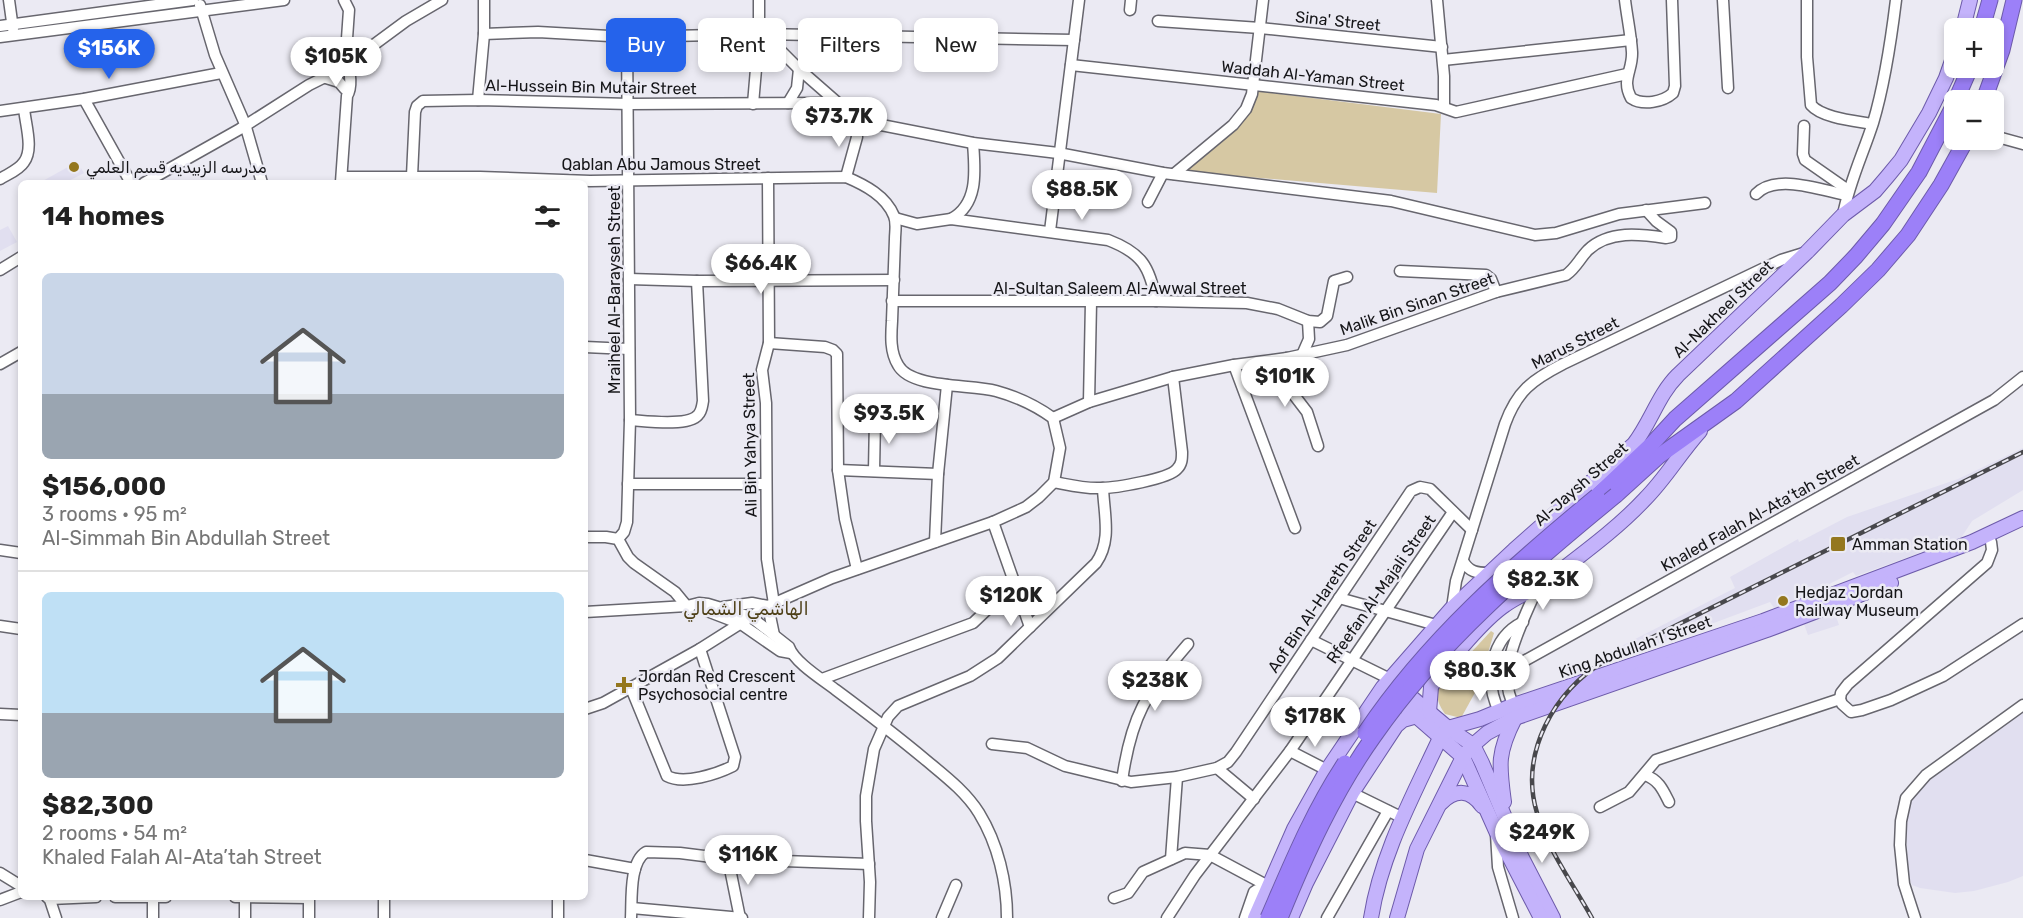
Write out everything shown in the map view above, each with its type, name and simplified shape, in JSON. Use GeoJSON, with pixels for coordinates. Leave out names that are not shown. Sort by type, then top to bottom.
{"type":"FeatureCollection","features":[{"type":"Feature","properties":{"kind":"highway"},"geometry":{"type":"LineString","coordinates":[[1985,18],[1990,0]]}},
{"type":"Feature","properties":{"kind":"highway"},"geometry":{"type":"LineString","coordinates":[[1988,90],[2002,50],[2014,0]]}},
{"type":"Feature","properties":{"kind":"highway","name":"Al-Jaysh Street"},"geometry":{"type":"LineString","coordinates":[[1268,918],[1300,843],[1329,786],[1384,704],[1446,631],[1487,591],[1597,496],[1646,441],[1675,419],[1830,283],[1882,224],[1919,172],[1944,124]]}},
{"type":"Feature","properties":{"kind":"highway","name":"Al-Jaysh Street"},"geometry":{"type":"LineString","coordinates":[[1280,918],[1302,862],[1346,780],[1374,735],[1456,638],[1500,594],[1659,456],[1729,408],[1841,306],[1878,270],[1908,235],[1941,185],[1960,150]]}},
{"type":"Feature","properties":{"kind":"main road"},"geometry":{"type":"LineString","coordinates":[[1966,18],[1970,0]]}},
{"type":"Feature","properties":{"kind":"main road","name":"Al-Nakheel Street"},"geometry":{"type":"LineString","coordinates":[[1256,918],[1294,829],[1326,770],[1386,683],[1436,625],[1488,573],[1626,452],[1646,441],[1657,402],[1672,381],[1779,269],[1807,252],[1843,216],[1875,191],[1901,160],[1929,113],[1944,78]]}},
{"type":"Feature","properties":{"kind":"main road"},"geometry":{"type":"LineString","coordinates":[[1423,714],[1434,682],[1468,641],[1498,610],[1537,588],[1563,569],[1645,500],[1683,450],[1708,423]]}},
{"type":"Feature","properties":{"kind":"main road","name":"King Abdullah I Street"},"geometry":{"type":"LineString","coordinates":[[1990,538],[2023,518]]}},
{"type":"Feature","properties":{"kind":"main road","name":"King Abdullah I Street"},"geometry":{"type":"LineString","coordinates":[[1397,918],[1417,849],[1463,757],[1473,745],[1515,712],[1767,630],[1990,538],[2023,528]]}},
{"type":"Feature","properties":{"kind":"main road"},"geometry":{"type":"LineString","coordinates":[[1386,683],[1444,733],[1463,757],[1490,817]]}},
{"type":"Feature","properties":{"kind":"main road","name":"King Abdullah I Street"},"geometry":{"type":"LineString","coordinates":[[1444,733],[1499,711],[1515,712]]}},
{"type":"Feature","properties":{"kind":"main road"},"geometry":{"type":"LineString","coordinates":[[1501,826],[1499,762],[1515,712]]}},
{"type":"Feature","properties":{"kind":"main road"},"geometry":{"type":"LineString","coordinates":[[1291,918],[1306,883],[1352,793],[1396,726],[1403,720],[1423,714]]}},
{"type":"Feature","properties":{"kind":"main road"},"geometry":{"type":"LineString","coordinates":[[1444,733],[1473,745],[1482,763],[1501,826],[1542,918]]}},
{"type":"Feature","properties":{"kind":"main road"},"geometry":{"type":"LineString","coordinates":[[1371,918],[1379,879],[1403,818],[1444,733]]}},
{"type":"Feature","properties":{"kind":"main road"},"geometry":{"type":"LineString","coordinates":[[1437,806],[1451,794],[1457,792],[1468,793],[1479,801],[1490,817],[1501,826],[1553,918]]}},
{"type":"Feature","properties":{"kind":"street"},"geometry":{"type":"LineString","coordinates":[[9,0],[13,29]]}},
{"type":"Feature","properties":{"kind":"street"},"geometry":{"type":"LineString","coordinates":[[0,37],[13,29],[193,0]]}},
{"type":"Feature","properties":{"kind":"street"},"geometry":{"type":"LineString","coordinates":[[199,0],[221,73],[245,124],[261,180]]}},
{"type":"Feature","properties":{"kind":"street"},"geometry":{"type":"LineString","coordinates":[[0,26],[13,29],[201,12],[284,0]]}},
{"type":"Feature","properties":{"kind":"street"},"geometry":{"type":"LineString","coordinates":[[341,180],[349,10],[344,0]]}},
{"type":"Feature","properties":{"kind":"street"},"geometry":{"type":"LineString","coordinates":[[149,180],[309,85],[326,78],[406,21],[442,0]]}},
{"type":"Feature","properties":{"kind":"street"},"geometry":{"type":"LineString","coordinates":[[478,100],[484,34],[484,0]]}},
{"type":"Feature","properties":{"kind":"street"},"geometry":{"type":"LineString","coordinates":[[759,0],[761,18]]}},
{"type":"Feature","properties":{"kind":"street"},"geometry":{"type":"LineString","coordinates":[[1050,231],[1079,0]]}},
{"type":"Feature","properties":{"kind":"street"},"geometry":{"type":"LineString","coordinates":[[1148,202],[1168,173],[1240,117],[1250,103],[1263,0]]}},
{"type":"Feature","properties":{"kind":"street"},"geometry":{"type":"LineString","coordinates":[[1437,0],[1443,60],[1444,107]]}},
{"type":"Feature","properties":{"kind":"street"},"geometry":{"type":"LineString","coordinates":[[1625,0],[1632,62],[1627,74],[1628,93],[1636,101],[1662,100],[1673,93],[1675,86],[1672,0]]}},
{"type":"Feature","properties":{"kind":"street"},"geometry":{"type":"LineString","coordinates":[[1723,0],[1728,88]]}},
{"type":"Feature","properties":{"kind":"street"},"geometry":{"type":"LineString","coordinates":[[1807,0],[1809,99],[1815,110],[1824,114],[1872,124]]}},
{"type":"Feature","properties":{"kind":"street"},"geometry":{"type":"LineString","coordinates":[[1843,216],[1847,193],[1881,92],[1896,0]]}},
{"type":"Feature","properties":{"kind":"street","name":"Sina' Street"},"geometry":{"type":"LineString","coordinates":[[1158,21],[1260,28],[1442,47]]}},
{"type":"Feature","properties":{"kind":"street"},"geometry":{"type":"LineString","coordinates":[[484,34],[538,32],[606,36]]}},
{"type":"Feature","properties":{"kind":"street"},"geometry":{"type":"LineString","coordinates":[[786,34],[1074,40]]}},
{"type":"Feature","properties":{"kind":"street"},"geometry":{"type":"LineString","coordinates":[[1443,60],[1631,40]]}},
{"type":"Feature","properties":{"kind":"street"},"geometry":{"type":"LineString","coordinates":[[349,76],[360,54]]}},
{"type":"Feature","properties":{"kind":"street"},"geometry":{"type":"LineString","coordinates":[[786,57],[798,68]]}},
{"type":"Feature","properties":{"kind":"street"},"geometry":{"type":"LineString","coordinates":[[309,85],[341,64],[346,64]]}},
{"type":"Feature","properties":{"kind":"street"},"geometry":{"type":"LineString","coordinates":[[346,64],[349,68],[350,89],[346,92]]}},
{"type":"Feature","properties":{"kind":"street","name":"Waddah Al-Yaman Street"},"geometry":{"type":"LineString","coordinates":[[1071,65],[1436,105],[1456,112],[1627,74]]}},
{"type":"Feature","properties":{"kind":"street","name":"Mraiheel Al-Barayseh Street"},"geometry":{"type":"LineString","coordinates":[[615,538],[626,527],[630,420],[628,72]]}},
{"type":"Feature","properties":{"kind":"street"},"geometry":{"type":"LineString","coordinates":[[753,104],[757,72]]}},
{"type":"Feature","properties":{"kind":"street"},"geometry":{"type":"LineString","coordinates":[[788,103],[797,88],[799,72]]}},
{"type":"Feature","properties":{"kind":"street"},"geometry":{"type":"LineString","coordinates":[[802,72],[855,118],[871,123],[974,144],[1059,153],[1168,173],[1391,201],[1535,235],[1556,233],[1594,220],[1646,210],[1705,203]]}},
{"type":"Feature","properties":{"kind":"street"},"geometry":{"type":"LineString","coordinates":[[0,111],[84,99],[221,73]]}},
{"type":"Feature","properties":{"kind":"street"},"geometry":{"type":"LineString","coordinates":[[326,78],[339,82],[346,92]]}},
{"type":"Feature","properties":{"kind":"street"},"geometry":{"type":"LineString","coordinates":[[84,99],[130,180]]}},
{"type":"Feature","properties":{"kind":"street","name":"Al-Hussein Bin Mutair Street"},"geometry":{"type":"LineString","coordinates":[[412,176],[415,112],[419,103],[429,100],[629,104],[838,103]]}},
{"type":"Feature","properties":{"kind":"street"},"geometry":{"type":"LineString","coordinates":[[0,179],[20,167],[27,157],[24,108]]}},
{"type":"Feature","properties":{"kind":"street"},"geometry":{"type":"LineString","coordinates":[[846,177],[857,137],[855,118]]}},
{"type":"Feature","properties":{"kind":"street"},"geometry":{"type":"LineString","coordinates":[[1804,126],[1803,157],[1847,193]]}},
{"type":"Feature","properties":{"kind":"street"},"geometry":{"type":"LineString","coordinates":[[2004,139],[2023,144]]}},
{"type":"Feature","properties":{"kind":"street"},"geometry":{"type":"LineString","coordinates":[[951,219],[958,215],[972,191],[975,170],[974,144]]}},
{"type":"Feature","properties":{"kind":"street","name":"Qablan Abu Jamous Street"},"geometry":{"type":"LineString","coordinates":[[341,180],[412,176],[529,180]]}},
{"type":"Feature","properties":{"kind":"street","name":"Qablan Abu Jamous Street"},"geometry":{"type":"LineString","coordinates":[[588,181],[846,177],[870,188],[880,197],[895,218]]}},
{"type":"Feature","properties":{"kind":"street","name":"Ali Bin Yahya Street"},"geometry":{"type":"LineString","coordinates":[[768,178],[769,343],[762,370],[766,403],[767,559],[774,635]]}},
{"type":"Feature","properties":{"kind":"street"},"geometry":{"type":"LineString","coordinates":[[1756,194],[1765,187],[1779,184],[1793,184],[1847,193]]}},
{"type":"Feature","properties":{"kind":"street","name":"Malik Bin Sinan Street"},"geometry":{"type":"LineString","coordinates":[[1053,418],[1089,402],[1173,377],[1234,365],[1287,358],[1347,345],[1496,292],[1566,274],[1572,271],[1588,250],[1606,239],[1633,235],[1671,237],[1671,232],[1646,210]]}},
{"type":"Feature","properties":{"kind":"street"},"geometry":{"type":"LineString","coordinates":[[588,708],[603,703],[700,650],[771,605],[857,569],[993,522],[1026,507],[1054,482],[1060,448],[1053,418],[1026,400],[1012,395],[968,385],[947,385],[918,380],[905,374],[898,366],[891,343],[895,218],[917,224],[951,219],[1095,237],[1119,244],[1135,255],[1147,268],[1156,301]]}},
{"type":"Feature","properties":{"kind":"street"},"geometry":{"type":"LineString","coordinates":[[0,270],[18,259]]}},
{"type":"Feature","properties":{"kind":"street","name":"Marus Street"},"geometry":{"type":"LineString","coordinates":[[1452,608],[1454,590],[1511,408],[1530,383],[1563,364],[1779,269]]}},
{"type":"Feature","properties":{"kind":"street"},"geometry":{"type":"LineString","coordinates":[[1400,271],[1486,275],[1491,279],[1496,292]]}},
{"type":"Feature","properties":{"kind":"street"},"geometry":{"type":"LineString","coordinates":[[1302,355],[1309,339],[1308,321],[1324,320],[1327,316],[1333,283],[1336,279],[1347,277]]}},
{"type":"Feature","properties":{"kind":"street"},"geometry":{"type":"LineString","coordinates":[[629,279],[894,280]]}},
{"type":"Feature","properties":{"kind":"street"},"geometry":{"type":"LineString","coordinates":[[630,420],[679,422],[697,417],[701,411],[703,401],[697,281]]}},
{"type":"Feature","properties":{"kind":"street","name":"Al-Sultan Saleem Al-Awwal Street"},"geometry":{"type":"LineString","coordinates":[[892,301],[1156,301],[1263,305],[1308,321]]}},
{"type":"Feature","properties":{"kind":"street"},"geometry":{"type":"LineString","coordinates":[[1089,402],[1090,302]]}},
{"type":"Feature","properties":{"kind":"street"},"geometry":{"type":"LineString","coordinates":[[769,343],[825,348],[837,354],[838,470],[845,519],[857,569]]}},
{"type":"Feature","properties":{"kind":"street"},"geometry":{"type":"LineString","coordinates":[[588,347],[629,349]]}},
{"type":"Feature","properties":{"kind":"street"},"geometry":{"type":"LineString","coordinates":[[0,364],[18,354]]}},
{"type":"Feature","properties":{"kind":"street"},"geometry":{"type":"LineString","coordinates":[[1287,358],[1294,396],[1307,412],[1318,446]]}},
{"type":"Feature","properties":{"kind":"street"},"geometry":{"type":"LineString","coordinates":[[1234,365],[1295,528]]}},
{"type":"Feature","properties":{"kind":"street"},"geometry":{"type":"LineString","coordinates":[[1054,482],[1088,488],[1103,488],[1156,479],[1177,471],[1182,462],[1182,452],[1173,377]]}},
{"type":"Feature","properties":{"kind":"street","name":"Khaled Falah Al-Ata’tah Street"},"geometry":{"type":"LineString","coordinates":[[1491,683],[1508,670],[1543,657],[1994,400],[2023,377]]}},
{"type":"Feature","properties":{"kind":"street"},"geometry":{"type":"LineString","coordinates":[[935,542],[938,474],[947,385]]}},
{"type":"Feature","properties":{"kind":"street"},"geometry":{"type":"LineString","coordinates":[[874,471],[875,419]]}},
{"type":"Feature","properties":{"kind":"street"},"geometry":{"type":"LineString","coordinates":[[838,470],[938,474]]}},
{"type":"Feature","properties":{"kind":"street"},"geometry":{"type":"LineString","coordinates":[[628,484],[765,484]]}},
{"type":"Feature","properties":{"kind":"street","name":"Aof Bin Al-Hareth Street"},"geometry":{"type":"LineString","coordinates":[[1217,768],[1232,758],[1411,490],[1420,487],[1430,489],[1472,530]]}},
{"type":"Feature","properties":{"kind":"street"},"geometry":{"type":"LineString","coordinates":[[869,918],[866,795],[874,748],[883,725],[898,706],[970,676],[998,658],[1096,563],[1106,540],[1103,488]]}},
{"type":"Feature","properties":{"kind":"street","name":"Rfeefan Al-Majali Street"},"geometry":{"type":"LineString","coordinates":[[1167,918],[1210,855],[1290,752],[1453,512]]}},
{"type":"Feature","properties":{"kind":"street"},"geometry":{"type":"LineString","coordinates":[[993,522],[1030,627]]}},
{"type":"Feature","properties":{"kind":"street"},"geometry":{"type":"LineString","coordinates":[[588,537],[615,538],[634,563],[675,592],[691,610],[712,612],[741,624],[780,651],[791,653],[962,791],[988,828],[1004,878],[1007,918]]}},
{"type":"Feature","properties":{"kind":"street"},"geometry":{"type":"LineString","coordinates":[[1840,699],[1848,684],[1987,563],[1992,550],[1990,538]]}},
{"type":"Feature","properties":{"kind":"street"},"geometry":{"type":"LineString","coordinates":[[0,550],[18,553]]}},
{"type":"Feature","properties":{"kind":"street"},"geometry":{"type":"LineString","coordinates":[[1463,561],[1473,571],[1488,573]]}},
{"type":"Feature","properties":{"kind":"street"},"geometry":{"type":"LineString","coordinates":[[822,679],[973,623],[1014,584]]}},
{"type":"Feature","properties":{"kind":"street"},"geometry":{"type":"LineString","coordinates":[[1515,712],[1507,688],[1508,670],[1514,645],[1537,588]]}},
{"type":"Feature","properties":{"kind":"street"},"geometry":{"type":"LineString","coordinates":[[1339,598],[1436,625]]}},
{"type":"Feature","properties":{"kind":"street"},"geometry":{"type":"LineString","coordinates":[[588,612],[704,603],[751,617],[789,647],[791,653]]}},
{"type":"Feature","properties":{"kind":"street"},"geometry":{"type":"LineString","coordinates":[[721,608],[738,603],[771,605]]}},
{"type":"Feature","properties":{"kind":"street"},"geometry":{"type":"LineString","coordinates":[[1499,711],[1491,683],[1493,662],[1503,638],[1510,629],[1523,622]]}},
{"type":"Feature","properties":{"kind":"street"},"geometry":{"type":"LineString","coordinates":[[1840,699],[1846,709],[1857,712],[1891,700],[1943,676],[2023,624]]}},
{"type":"Feature","properties":{"kind":"street"},"geometry":{"type":"LineString","coordinates":[[0,626],[18,628]]}},
{"type":"Feature","properties":{"kind":"street"},"geometry":{"type":"LineString","coordinates":[[1311,640],[1351,660],[1386,683]]}},
{"type":"Feature","properties":{"kind":"street"},"geometry":{"type":"LineString","coordinates":[[1122,781],[1127,749],[1138,715],[1155,684],[1188,644]]}},
{"type":"Feature","properties":{"kind":"street"},"geometry":{"type":"LineString","coordinates":[[631,688],[667,776],[672,779],[686,779],[714,774],[733,766],[735,756],[700,650]]}},
{"type":"Feature","properties":{"kind":"street"},"geometry":{"type":"LineString","coordinates":[[1600,807],[1629,792],[1653,763],[1660,759],[1840,699]]}},
{"type":"Feature","properties":{"kind":"street"},"geometry":{"type":"LineString","coordinates":[[1915,918],[1904,884],[1900,845],[1900,821],[1906,798],[1926,775],[2023,705]]}},
{"type":"Feature","properties":{"kind":"street"},"geometry":{"type":"LineString","coordinates":[[0,714],[18,715]]}},
{"type":"Feature","properties":{"kind":"street"},"geometry":{"type":"LineString","coordinates":[[992,744],[1027,748],[1065,766],[1122,781],[1178,777],[1217,768],[1254,799]]}},
{"type":"Feature","properties":{"kind":"street"},"geometry":{"type":"LineString","coordinates":[[1290,752],[1326,770]]}},
{"type":"Feature","properties":{"kind":"street"},"geometry":{"type":"LineString","coordinates":[[1645,775],[1652,777],[1660,785],[1669,802]]}},
{"type":"Feature","properties":{"kind":"street"},"geometry":{"type":"LineString","coordinates":[[1171,859],[1178,777]]}},
{"type":"Feature","properties":{"kind":"street"},"geometry":{"type":"LineString","coordinates":[[1352,793],[1403,818]]}},
{"type":"Feature","properties":{"kind":"street"},"geometry":{"type":"LineString","coordinates":[[1327,918],[1388,811]]}},
{"type":"Feature","properties":{"kind":"street"},"geometry":{"type":"LineString","coordinates":[[1501,826],[1498,867],[1513,918]]}},
{"type":"Feature","properties":{"kind":"street"},"geometry":{"type":"LineString","coordinates":[[728,859],[741,918],[631,913],[635,869],[639,858],[646,852],[680,853],[728,859],[869,864]]}},
{"type":"Feature","properties":{"kind":"street"},"geometry":{"type":"LineString","coordinates":[[1114,898],[1128,893],[1143,872],[1185,853],[1210,855],[1267,888]]}},
{"type":"Feature","properties":{"kind":"street"},"geometry":{"type":"LineString","coordinates":[[588,861],[635,869]]}},
{"type":"Feature","properties":{"kind":"street"},"geometry":{"type":"LineString","coordinates":[[0,873],[18,884]]}},
{"type":"Feature","properties":{"kind":"street"},"geometry":{"type":"LineString","coordinates":[[942,918],[956,885]]}},
{"type":"Feature","properties":{"kind":"street"},"geometry":{"type":"LineString","coordinates":[[1245,918],[1254,892],[1267,888]]}},
{"type":"Feature","properties":{"kind":"street"},"geometry":{"type":"LineString","coordinates":[[0,900],[18,893]]}},
{"type":"Feature","properties":{"kind":"street"},"geometry":{"type":"LineString","coordinates":[[50,900],[56,918]]}},
{"type":"Feature","properties":{"kind":"street"},"geometry":{"type":"LineString","coordinates":[[153,900],[153,918]]}},
{"type":"Feature","properties":{"kind":"street"},"geometry":{"type":"LineString","coordinates":[[244,918],[245,900]]}},
{"type":"Feature","properties":{"kind":"street"},"geometry":{"type":"LineString","coordinates":[[309,900],[309,918]]}},
{"type":"Feature","properties":{"kind":"street"},"geometry":{"type":"LineString","coordinates":[[384,900],[384,918]]}},
{"type":"Feature","properties":{"kind":"street"},"geometry":{"type":"LineString","coordinates":[[558,900],[558,918]]}},
{"type":"Feature","properties":{"kind":"shaded area"},"geometry":{"type":"Polygon","coordinates":[[[1257,91],[1441,114],[1437,193],[1177,171],[1230,132],[1257,91]]]}},
{"type":"Feature","properties":{"kind":"shaded area","name":"مدرسه الزبيديه قسم العلمي"},"geometry":{"type":"Polygon","coordinates":[[[77,162],[84,173],[71,180],[44,180],[77,162]]]}},
{"type":"Feature","properties":{"kind":"shaded area"},"geometry":{"type":"Polygon","coordinates":[[[8,226],[17,242],[0,251],[0,230],[8,226]]]}},
{"type":"Feature","properties":{"kind":"shaded area"},"geometry":{"type":"Polygon","coordinates":[[[2023,448],[2023,490],[1972,521],[1961,538],[1856,576],[1853,572],[1776,611],[1770,602],[1604,664],[1600,657],[1735,588],[1730,577],[1798,539],[1799,542],[1847,517],[1958,479],[2023,448]]]}},
{"type":"Feature","properties":{"kind":"shaded area"},"geometry":{"type":"Polygon","coordinates":[[[1835,613],[1839,625],[1808,635],[1804,624],[1835,613]]]}},
{"type":"Feature","properties":{"kind":"shaded area"},"geometry":{"type":"Polygon","coordinates":[[[1491,631],[1494,633],[1477,689],[1461,718],[1445,714],[1437,695],[1438,688],[1491,631]]]}},
{"type":"Feature","properties":{"kind":"shaded area"},"geometry":{"type":"Polygon","coordinates":[[[2023,710],[2023,876],[1974,891],[1955,893],[1912,885],[1909,877],[1905,812],[1911,796],[1931,775],[2023,710]]]}},
{"type":"Feature","properties":{"kind":"railway"},"geometry":{"type":"LineString","coordinates":[[1592,918],[1548,840],[1537,813],[1533,791],[1533,768],[1537,747],[1556,706],[1570,689],[1587,673],[1605,661],[2023,452]]}},
{"type":"Feature","properties":{"kind":"place","name":"مدرسه الزبيديه قسم العلمي"},"geometry":{"type":"Point","coordinates":[74,167]}},
{"type":"Feature","properties":{"kind":"place","name":"Amman Station"},"geometry":{"type":"Point","coordinates":[1838,544]}},
{"type":"Feature","properties":{"kind":"place","name":"Hedjaz Jordan Railway Museum"},"geometry":{"type":"Point","coordinates":[1783,601]}},
{"type":"Feature","properties":{"kind":"place","name":"Jordan Red Crescent Psychosocial centre"},"geometry":{"type":"Point","coordinates":[624,685]}},
{"type":"Feature","properties":{"kind":"district","name":"الهاشمي الشمالي"},"geometry":{"type":"Point","coordinates":[746,609]}}]}
